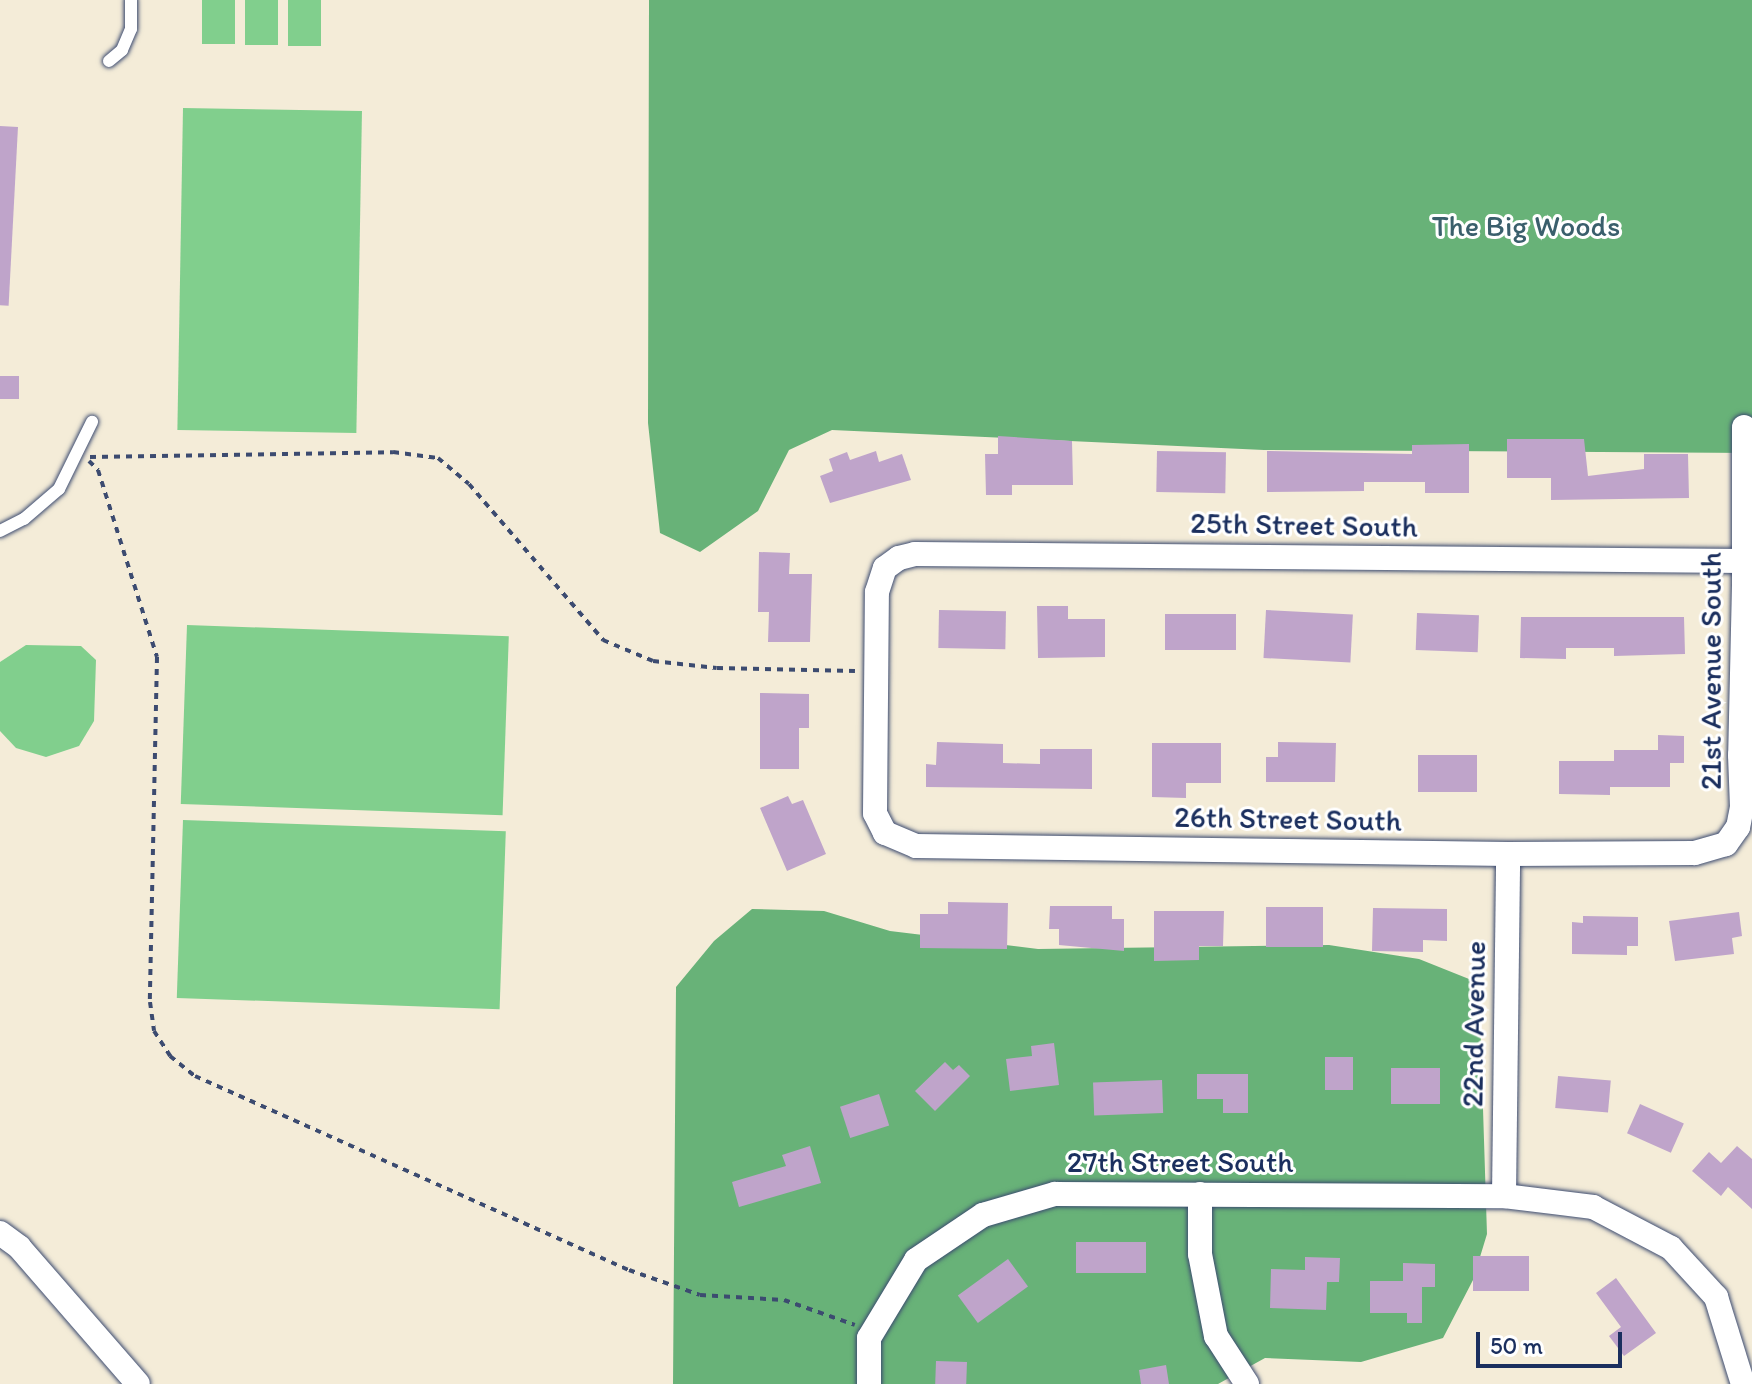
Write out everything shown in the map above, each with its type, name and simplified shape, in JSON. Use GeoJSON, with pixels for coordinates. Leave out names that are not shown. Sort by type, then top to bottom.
{"type":"FeatureCollection","features":[{"type":"Feature","properties":{"kind":"street","name":"21st Avenue South"},"geometry":{"type":"LineString","coordinates":[[1660,853],[1726,844],[1738,827],[1748,561],[1744,427]]}},
{"type":"Feature","properties":{"kind":"street","name":"25th Street South"},"geometry":{"type":"LineString","coordinates":[[916,846],[885,833],[875,813],[877,592],[885,568],[915,554],[1748,561]]}},
{"type":"Feature","properties":{"kind":"street","name":"26th Street South"},"geometry":{"type":"LineString","coordinates":[[916,846],[1508,854],[1660,853]]}},
{"type":"Feature","properties":{"kind":"street","name":"22nd Avenue"},"geometry":{"type":"LineString","coordinates":[[1504,1196],[1508,854]]}},
{"type":"Feature","properties":{"kind":"street","name":"27th Street South"},"geometry":{"type":"LineString","coordinates":[[869,1338],[916,1260],[983,1215],[1055,1194],[1504,1196]]}},
{"type":"Feature","properties":{"kind":"street"},"geometry":{"type":"LineString","coordinates":[[1200,1194],[1200,1254],[1216,1336],[1247,1384]]}},
{"type":"Feature","properties":{"kind":"street"},"geometry":{"type":"LineString","coordinates":[[1504,1196],[1593,1207],[1671,1248],[1716,1297],[1743,1384]]}},
{"type":"Feature","properties":{"kind":"street"},"geometry":{"type":"LineString","coordinates":[[0,1233],[19,1247],[138,1384]]}},
{"type":"Feature","properties":{"kind":"street"},"geometry":{"type":"LineString","coordinates":[[869,1338],[869,1384]]}},
{"type":"Feature","properties":{"kind":"lane"},"geometry":{"type":"LineString","coordinates":[[109,61],[122,50],[131,29],[131,0]]}},
{"type":"Feature","properties":{"kind":"lane"},"geometry":{"type":"LineString","coordinates":[[0,531],[24,519],[59,489],[92,422]]}},
{"type":"Feature","properties":{"kind":"path"},"geometry":{"type":"LineString","coordinates":[[857,671],[666,662],[603,640],[469,484],[438,458],[393,452],[85,457],[98,470],[157,657],[150,1002],[154,1031],[170,1056],[195,1076],[629,1270],[700,1295],[784,1300],[854,1323],[869,1338]]}},
{"type":"Feature","properties":{"kind":"green space"},"geometry":{"type":"Polygon","coordinates":[[[202,0],[235,0],[235,44],[202,44],[202,0]]]}},
{"type":"Feature","properties":{"kind":"green space"},"geometry":{"type":"Polygon","coordinates":[[[245,0],[278,0],[278,45],[245,45],[245,0]]]}},
{"type":"Feature","properties":{"kind":"green space"},"geometry":{"type":"Polygon","coordinates":[[[288,0],[321,0],[321,46],[288,46],[288,0]]]}},
{"type":"Feature","properties":{"kind":"green space","name":"The Big Woods"},"geometry":{"type":"Polygon","coordinates":[[[649,0],[1752,0],[1752,453],[1264,450],[832,430],[789,450],[758,511],[700,552],[660,533],[648,423],[649,0]]]}},
{"type":"Feature","properties":{"kind":"green space"},"geometry":{"type":"Polygon","coordinates":[[[183,108],[362,111],[356,433],[177,430],[183,108]]]}},
{"type":"Feature","properties":{"kind":"green space"},"geometry":{"type":"Polygon","coordinates":[[[187,625],[509,636],[503,815],[181,804],[187,625]]]}},
{"type":"Feature","properties":{"kind":"green space"},"geometry":{"type":"Polygon","coordinates":[[[26,645],[81,646],[96,660],[94,721],[79,746],[46,757],[16,748],[0,731],[0,662],[26,645]]]}},
{"type":"Feature","properties":{"kind":"green space"},"geometry":{"type":"Polygon","coordinates":[[[183,820],[506,831],[500,1009],[177,998],[183,820]]]}},
{"type":"Feature","properties":{"kind":"green space"},"geometry":{"type":"Polygon","coordinates":[[[752,909],[824,911],[890,931],[1038,949],[1329,945],[1419,959],[1479,983],[1487,1234],[1473,1280],[1443,1338],[1361,1362],[1265,1358],[1218,1384],[673,1384],[676,987],[714,941],[752,909]]]}},
{"type":"Feature","properties":{"kind":"building"},"geometry":{"type":"Polygon","coordinates":[[[0,126],[18,127],[9,306],[0,305],[0,126]]]}},
{"type":"Feature","properties":{"kind":"building"},"geometry":{"type":"Polygon","coordinates":[[[0,376],[19,376],[19,399],[0,399],[0,376]]]}},
{"type":"Feature","properties":{"kind":"building"},"geometry":{"type":"Polygon","coordinates":[[[998,436],[1072,441],[1073,485],[1012,485],[1012,495],[986,495],[985,454],[998,454],[998,436]]]}},
{"type":"Feature","properties":{"kind":"building"},"geometry":{"type":"Polygon","coordinates":[[[1507,439],[1584,439],[1588,476],[1644,469],[1644,454],[1688,454],[1689,498],[1551,500],[1551,478],[1507,478],[1507,439]]]}},
{"type":"Feature","properties":{"kind":"building"},"geometry":{"type":"Polygon","coordinates":[[[1469,444],[1469,493],[1425,493],[1425,482],[1364,482],[1364,491],[1267,492],[1267,451],[1412,454],[1412,445],[1469,444]]]}},
{"type":"Feature","properties":{"kind":"building"},"geometry":{"type":"Polygon","coordinates":[[[876,451],[879,462],[902,454],[911,480],[830,503],[820,476],[833,471],[829,459],[847,452],[850,460],[876,451]]]}},
{"type":"Feature","properties":{"kind":"building"},"geometry":{"type":"Polygon","coordinates":[[[1157,451],[1226,452],[1225,493],[1156,492],[1157,451]]]}},
{"type":"Feature","properties":{"kind":"building"},"geometry":{"type":"Polygon","coordinates":[[[759,552],[790,553],[789,574],[812,574],[810,642],[768,642],[769,612],[758,612],[759,552]]]}},
{"type":"Feature","properties":{"kind":"building"},"geometry":{"type":"Polygon","coordinates":[[[1037,606],[1068,606],[1068,619],[1105,619],[1105,657],[1038,658],[1037,606]]]}},
{"type":"Feature","properties":{"kind":"building"},"geometry":{"type":"Polygon","coordinates":[[[939,610],[1006,611],[1005,649],[938,648],[939,610]]]}},
{"type":"Feature","properties":{"kind":"building"},"geometry":{"type":"Polygon","coordinates":[[[1266,610],[1353,615],[1350,662],[1263,658],[1266,610]]]}},
{"type":"Feature","properties":{"kind":"building"},"geometry":{"type":"Polygon","coordinates":[[[1417,613],[1479,615],[1478,652],[1416,650],[1417,613]]]}},
{"type":"Feature","properties":{"kind":"building"},"geometry":{"type":"Polygon","coordinates":[[[1165,614],[1236,614],[1236,650],[1165,650],[1165,614]]]}},
{"type":"Feature","properties":{"kind":"building"},"geometry":{"type":"Polygon","coordinates":[[[1521,617],[1684,617],[1685,654],[1614,656],[1614,648],[1566,648],[1566,659],[1520,658],[1521,617]]]}},
{"type":"Feature","properties":{"kind":"building"},"geometry":{"type":"Polygon","coordinates":[[[760,693],[809,694],[809,728],[799,728],[799,769],[760,769],[760,693]]]}},
{"type":"Feature","properties":{"kind":"building"},"geometry":{"type":"Polygon","coordinates":[[[1658,735],[1684,736],[1684,763],[1670,763],[1670,787],[1610,787],[1610,795],[1559,794],[1559,761],[1614,761],[1614,750],[1658,750],[1658,735]]]}},
{"type":"Feature","properties":{"kind":"building"},"geometry":{"type":"Polygon","coordinates":[[[937,742],[1003,744],[1003,763],[1040,764],[1040,749],[1092,749],[1092,789],[926,787],[926,764],[936,765],[937,742]]]}},
{"type":"Feature","properties":{"kind":"building"},"geometry":{"type":"Polygon","coordinates":[[[1278,742],[1336,743],[1335,782],[1266,782],[1266,757],[1278,757],[1278,742]]]}},
{"type":"Feature","properties":{"kind":"building"},"geometry":{"type":"Polygon","coordinates":[[[1152,743],[1221,743],[1221,783],[1186,783],[1186,798],[1152,797],[1152,743]]]}},
{"type":"Feature","properties":{"kind":"building"},"geometry":{"type":"Polygon","coordinates":[[[1418,755],[1477,755],[1477,792],[1418,792],[1418,755]]]}},
{"type":"Feature","properties":{"kind":"building"},"geometry":{"type":"Polygon","coordinates":[[[788,796],[792,804],[803,800],[826,854],[787,871],[760,808],[788,796]]]}},
{"type":"Feature","properties":{"kind":"building"},"geometry":{"type":"Polygon","coordinates":[[[948,902],[1008,903],[1007,949],[920,948],[920,914],[948,914],[948,902]]]}},
{"type":"Feature","properties":{"kind":"building"},"geometry":{"type":"Polygon","coordinates":[[[1050,906],[1112,906],[1112,919],[1124,919],[1124,951],[1059,945],[1059,929],[1049,929],[1050,906]]]}},
{"type":"Feature","properties":{"kind":"building"},"geometry":{"type":"Polygon","coordinates":[[[1266,907],[1323,907],[1323,947],[1266,947],[1266,907]]]}},
{"type":"Feature","properties":{"kind":"building"},"geometry":{"type":"Polygon","coordinates":[[[1373,908],[1447,909],[1447,941],[1423,940],[1423,952],[1372,951],[1373,908]]]}},
{"type":"Feature","properties":{"kind":"building"},"geometry":{"type":"Polygon","coordinates":[[[1154,911],[1224,911],[1223,946],[1199,946],[1199,960],[1154,961],[1154,911]]]}},
{"type":"Feature","properties":{"kind":"building"},"geometry":{"type":"Polygon","coordinates":[[[1739,912],[1742,936],[1732,938],[1734,954],[1675,961],[1669,921],[1739,912]]]}},
{"type":"Feature","properties":{"kind":"building"},"geometry":{"type":"Polygon","coordinates":[[[1583,916],[1638,917],[1638,946],[1627,946],[1627,955],[1572,954],[1572,922],[1583,923],[1583,916]]]}},
{"type":"Feature","properties":{"kind":"building"},"geometry":{"type":"Polygon","coordinates":[[[1054,1043],[1059,1085],[1010,1091],[1006,1059],[1032,1056],[1031,1046],[1054,1043]]]}},
{"type":"Feature","properties":{"kind":"building"},"geometry":{"type":"Polygon","coordinates":[[[1325,1057],[1353,1057],[1353,1090],[1325,1090],[1325,1057]]]}},
{"type":"Feature","properties":{"kind":"building"},"geometry":{"type":"Polygon","coordinates":[[[945,1062],[953,1070],[959,1065],[970,1076],[935,1111],[915,1091],[945,1062]]]}},
{"type":"Feature","properties":{"kind":"building"},"geometry":{"type":"Polygon","coordinates":[[[1391,1068],[1440,1068],[1440,1104],[1391,1104],[1391,1068]]]}},
{"type":"Feature","properties":{"kind":"building"},"geometry":{"type":"Polygon","coordinates":[[[1197,1074],[1248,1074],[1248,1113],[1223,1113],[1223,1099],[1197,1099],[1197,1074]]]}},
{"type":"Feature","properties":{"kind":"building"},"geometry":{"type":"Polygon","coordinates":[[[1558,1076],[1611,1081],[1608,1112],[1555,1108],[1558,1076]]]}},
{"type":"Feature","properties":{"kind":"building"},"geometry":{"type":"Polygon","coordinates":[[[1162,1080],[1163,1113],[1094,1115],[1093,1082],[1162,1080]]]}},
{"type":"Feature","properties":{"kind":"building"},"geometry":{"type":"Polygon","coordinates":[[[879,1094],[889,1125],[850,1138],[840,1107],[879,1094]]]}},
{"type":"Feature","properties":{"kind":"building"},"geometry":{"type":"Polygon","coordinates":[[[1640,1104],[1684,1124],[1671,1153],[1627,1133],[1640,1104]]]}},
{"type":"Feature","properties":{"kind":"building"},"geometry":{"type":"Polygon","coordinates":[[[810,1146],[821,1183],[739,1207],[732,1182],[786,1166],[782,1155],[810,1146]]]}},
{"type":"Feature","properties":{"kind":"building"},"geometry":{"type":"Polygon","coordinates":[[[1737,1146],[1752,1159],[1752,1209],[1728,1187],[1721,1196],[1692,1171],[1709,1152],[1721,1163],[1737,1146]]]}},
{"type":"Feature","properties":{"kind":"building"},"geometry":{"type":"Polygon","coordinates":[[[1076,1242],[1146,1242],[1146,1273],[1076,1273],[1076,1242]]]}},
{"type":"Feature","properties":{"kind":"building"},"geometry":{"type":"Polygon","coordinates":[[[1473,1256],[1529,1256],[1529,1291],[1473,1291],[1473,1256]]]}},
{"type":"Feature","properties":{"kind":"building"},"geometry":{"type":"Polygon","coordinates":[[[1305,1257],[1340,1258],[1339,1282],[1327,1282],[1326,1310],[1270,1308],[1271,1269],[1305,1270],[1305,1257]]]}},
{"type":"Feature","properties":{"kind":"building"},"geometry":{"type":"Polygon","coordinates":[[[1008,1259],[1028,1287],[978,1323],[958,1295],[1008,1259]]]}},
{"type":"Feature","properties":{"kind":"building"},"geometry":{"type":"Polygon","coordinates":[[[1403,1263],[1435,1264],[1435,1287],[1422,1287],[1422,1323],[1407,1323],[1407,1313],[1370,1313],[1370,1281],[1403,1281],[1403,1263]]]}},
{"type":"Feature","properties":{"kind":"building"},"geometry":{"type":"Polygon","coordinates":[[[1616,1278],[1656,1333],[1624,1356],[1609,1336],[1621,1327],[1596,1293],[1616,1278]]]}},
{"type":"Feature","properties":{"kind":"building"},"geometry":{"type":"Polygon","coordinates":[[[936,1361],[967,1362],[966,1384],[935,1384],[936,1361]]]}},
{"type":"Feature","properties":{"kind":"building"},"geometry":{"type":"Polygon","coordinates":[[[1166,1365],[1169,1384],[1141,1384],[1139,1370],[1166,1365]]]}}]}
